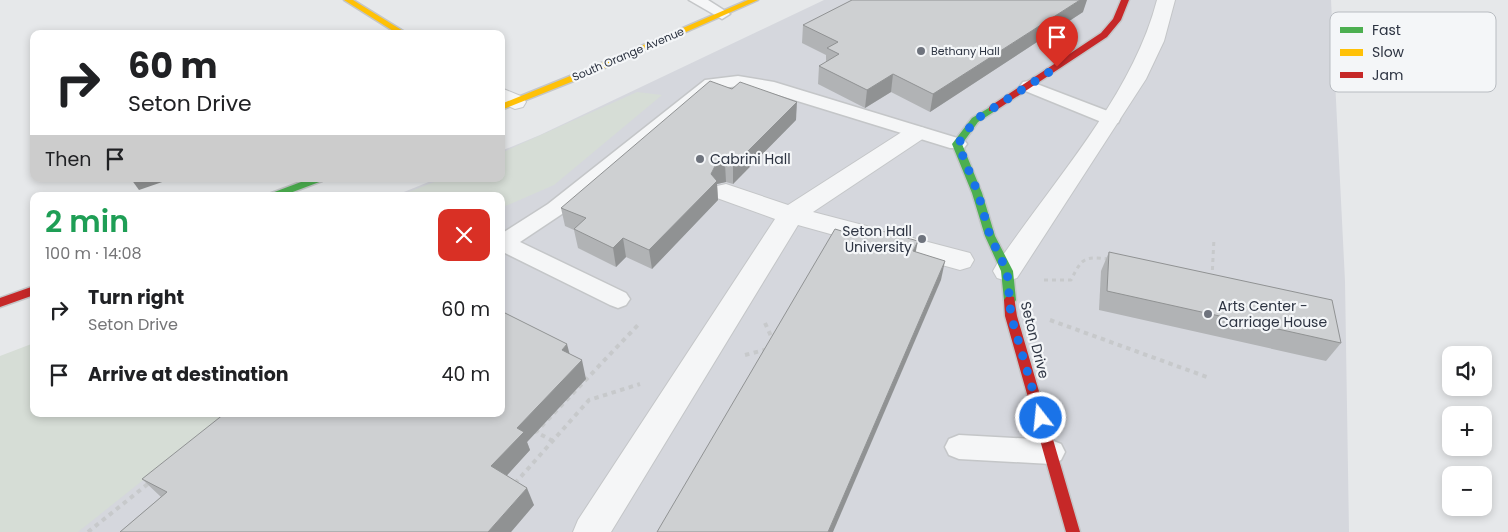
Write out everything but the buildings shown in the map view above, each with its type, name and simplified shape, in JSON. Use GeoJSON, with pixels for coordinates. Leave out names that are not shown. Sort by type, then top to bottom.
{"type":"FeatureCollection","features":[{"type":"Feature","properties":{"kind":"street"},"geometry":{"type":"LineString","coordinates":[[348,0],[397,30]]}},
{"type":"Feature","properties":{"kind":"street","name":"South Orange Avenue"},"geometry":{"type":"LineString","coordinates":[[506,101],[754,0]]}},
{"type":"Feature","properties":{"kind":"street"},"geometry":{"type":"LineString","coordinates":[[958,144],[975,120],[1104,35],[1117,20],[1126,0]]}},
{"type":"Feature","properties":{"kind":"street"},"geometry":{"type":"LineString","coordinates":[[1007,271],[1111,119],[1141,68],[1162,22],[1166,0]]}},
{"type":"Feature","properties":{"kind":"street"},"geometry":{"type":"LineString","coordinates":[[591,532],[791,215],[916,134]]}},
{"type":"Feature","properties":{"kind":"street","name":"Seton Drive"},"geometry":{"type":"LineString","coordinates":[[958,144],[978,193],[990,236],[1007,271],[1011,316],[1073,532]]}},
{"type":"Feature","properties":{"kind":"street"},"geometry":{"type":"LineString","coordinates":[[284,192],[310,182]]}},
{"type":"Feature","properties":{"kind":"street"},"geometry":{"type":"LineString","coordinates":[[726,192],[791,215],[960,260]]}},
{"type":"Feature","properties":{"kind":"street"},"geometry":{"type":"LineString","coordinates":[[0,303],[30,292]]}},
{"type":"Feature","properties":{"kind":"lane"},"geometry":{"type":"LineString","coordinates":[[697,0],[722,14]]}},
{"type":"Feature","properties":{"kind":"lane"},"geometry":{"type":"LineString","coordinates":[[505,242],[555,209],[711,84],[738,81],[768,86],[816,99],[916,134],[958,144]]}},
{"type":"Feature","properties":{"kind":"lane"},"geometry":{"type":"LineString","coordinates":[[1029,86],[1111,119]]}},
{"type":"Feature","properties":{"kind":"lane"},"geometry":{"type":"LineString","coordinates":[[505,244],[618,299]]}},
{"type":"Feature","properties":{"kind":"lane"},"geometry":{"type":"LineString","coordinates":[[959,447],[1051,452]]}},
{"type":"Feature","properties":{"kind":"path"},"geometry":{"type":"LineString","coordinates":[[1203,278],[1212,280],[1214,238]]}},
{"type":"Feature","properties":{"kind":"path"},"geometry":{"type":"LineString","coordinates":[[1044,280],[1071,280],[1080,262],[1088,257],[1111,259]]}},
{"type":"Feature","properties":{"kind":"path"},"geometry":{"type":"LineString","coordinates":[[553,441],[536,432],[648,314],[618,299]]}},
{"type":"Feature","properties":{"kind":"path"},"geometry":{"type":"LineString","coordinates":[[1043,317],[1207,376]]}},
{"type":"Feature","properties":{"kind":"path"},"geometry":{"type":"LineString","coordinates":[[88,532],[231,417]]}},
{"type":"Feature","properties":{"kind":"shaded area","name":"Seton Hall University"},"geometry":{"type":"Polygon","coordinates":[[[824,0],[1331,0],[1330,92],[1336,92],[1345,281],[1349,532],[0,532],[33,417],[505,417],[505,192],[404,192],[429,182],[505,182],[505,149],[540,135],[824,0]]]}},
{"type":"Feature","properties":{"kind":"shaded area"},"geometry":{"type":"Polygon","coordinates":[[[637,92],[662,95],[554,185],[505,206],[505,192],[408,192],[434,182],[505,182],[505,151],[637,92]]]}},
{"type":"Feature","properties":{"kind":"shaded area"},"geometry":{"type":"Polygon","coordinates":[[[30,345],[30,417],[222,417],[78,532],[0,532],[0,356],[30,345]]]}},
{"type":"Feature","properties":{"kind":"traffic: fast"},"geometry":{"type":"LineString","coordinates":[[992,109],[975,120],[957,144],[977,193],[990,236],[1007,271],[1010,300]]}},
{"type":"Feature","properties":{"kind":"traffic: fast"},"geometry":{"type":"LineString","coordinates":[[284,192],[310,182]]}},
{"type":"Feature","properties":{"kind":"traffic: slow"},"geometry":{"type":"LineString","coordinates":[[348,0],[397,30]]}},
{"type":"Feature","properties":{"kind":"traffic: slow"},"geometry":{"type":"LineString","coordinates":[[505,105],[593,70],[754,0]]}},
{"type":"Feature","properties":{"kind":"traffic: jam"},"geometry":{"type":"LineString","coordinates":[[992,109],[1104,35],[1117,20],[1125,0]]}},
{"type":"Feature","properties":{"kind":"traffic: jam"},"geometry":{"type":"LineString","coordinates":[[0,303],[30,292]]}},
{"type":"Feature","properties":{"kind":"traffic: jam"},"geometry":{"type":"LineString","coordinates":[[1010,300],[1011,316],[1073,532]]}},
{"type":"Feature","properties":{"kind":"place","name":"Bethany Hall"},"geometry":{"type":"Point","coordinates":[921,51]}},
{"type":"Feature","properties":{"kind":"place","name":"Cabrini Hall"},"geometry":{"type":"Point","coordinates":[700,159]}},
{"type":"Feature","properties":{"kind":"place","name":"Seton Hall University"},"geometry":{"type":"Point","coordinates":[922,239]}},
{"type":"Feature","properties":{"kind":"place","name":"Arts Center - Carriage House"},"geometry":{"type":"Point","coordinates":[1208,314]}},
{"type":"Feature","properties":{"kind":"route"},"geometry":{"type":"LineString","coordinates":[[1041,418],[1011,316],[1007,271],[990,236],[978,193],[958,144],[975,120],[1057,67]]}}]}
